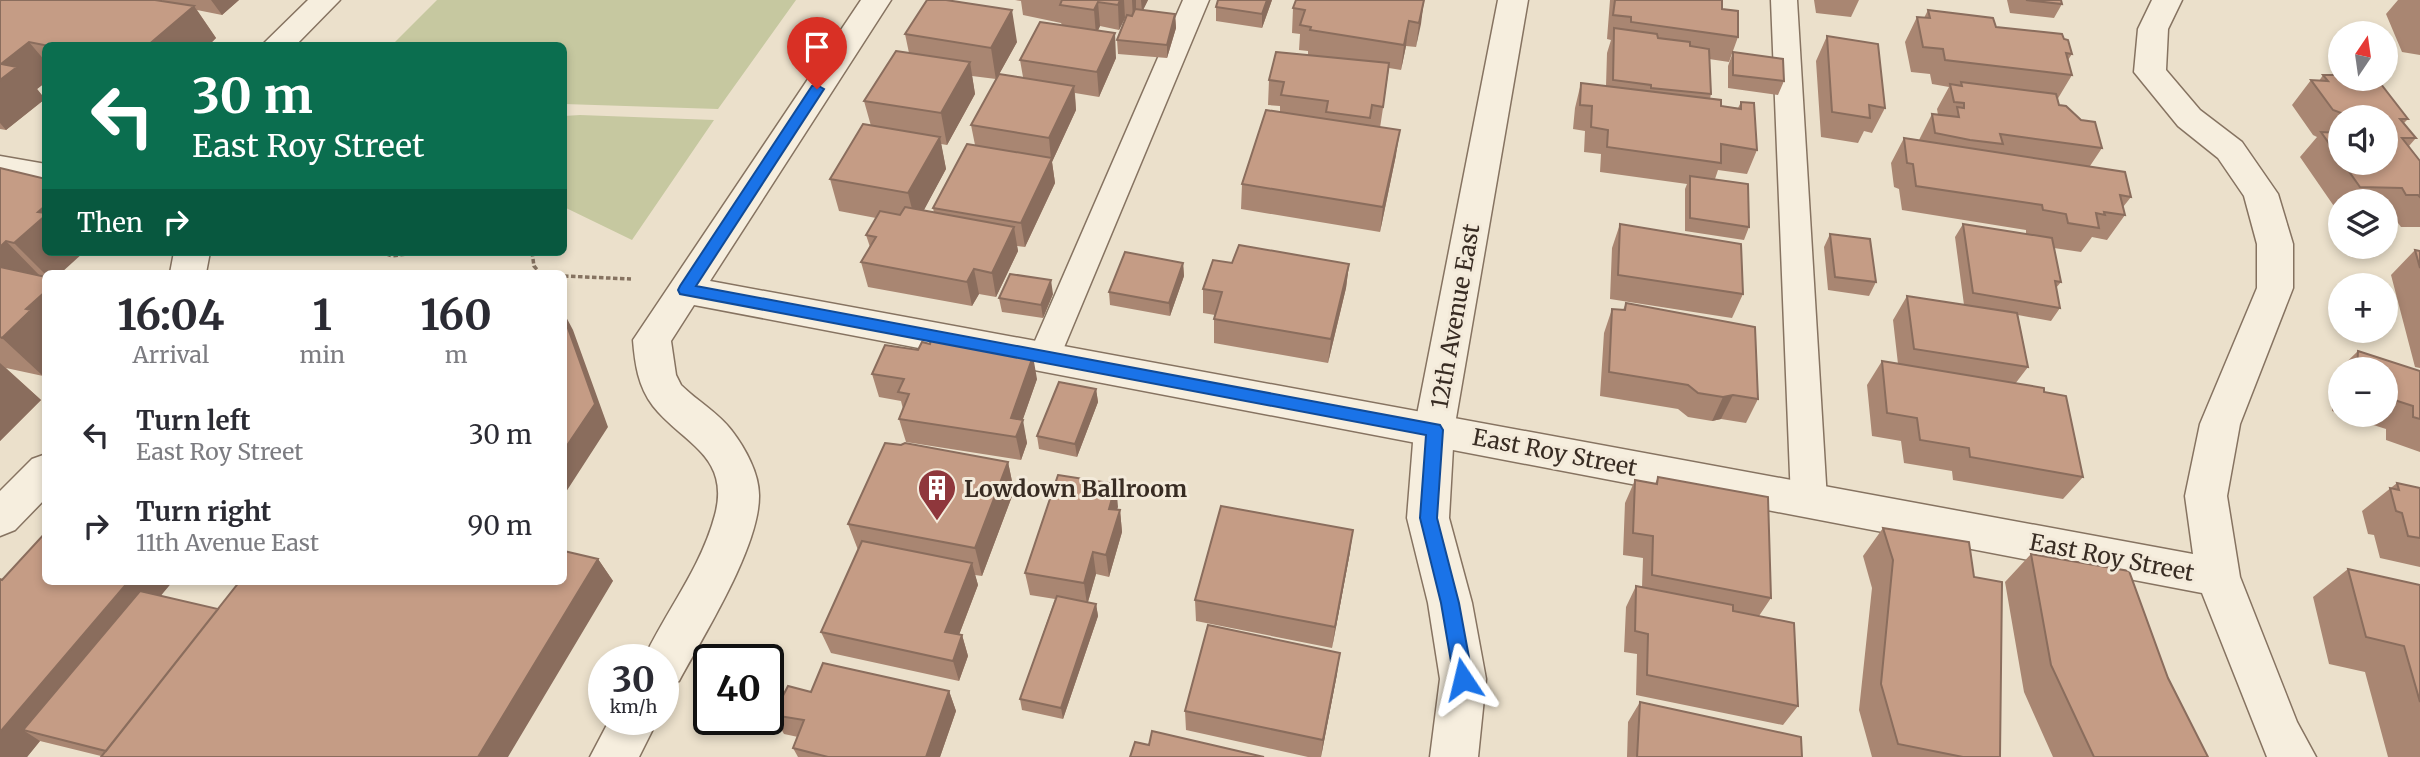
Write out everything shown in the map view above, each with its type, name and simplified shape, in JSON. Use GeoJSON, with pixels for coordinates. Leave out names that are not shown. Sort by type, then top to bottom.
{"type":"FeatureCollection","features":[{"type":"Feature","properties":{"kind":"street"},"geometry":{"type":"LineString","coordinates":[[280,42],[325,0]]}},
{"type":"Feature","properties":{"kind":"street"},"geometry":{"type":"LineString","coordinates":[[674,644],[729,538],[739,496],[731,464],[713,436],[667,398],[653,370],[652,340],[876,0]]}},
{"type":"Feature","properties":{"kind":"street","name":"12th Avenue East"},"geometry":{"type":"LineString","coordinates":[[1454,757],[1463,679],[1450,603],[1428,518],[1434,430],[1513,0]]}},
{"type":"Feature","properties":{"kind":"street"},"geometry":{"type":"LineString","coordinates":[[2167,0],[2153,29],[2150,72],[2189,118],[2230,150],[2261,194],[2275,244],[2275,288],[2220,424],[2206,496],[2218,577],[2279,734],[2292,757]]}},
{"type":"Feature","properties":{"kind":"street"},"geometry":{"type":"LineString","coordinates":[[0,167],[42,175]]}},
{"type":"Feature","properties":{"kind":"street","name":"East Roy Street"},"geometry":{"type":"LineString","coordinates":[[685,290],[2218,577]]}},
{"type":"Feature","properties":{"kind":"street"},"geometry":{"type":"LineString","coordinates":[[0,519],[42,475]]}},
{"type":"Feature","properties":{"kind":"street"},"geometry":{"type":"LineString","coordinates":[[614,757],[626,735]]}},
{"type":"Feature","properties":{"kind":"lane"},"geometry":{"type":"LineString","coordinates":[[1044,357],[1196,0]]}},
{"type":"Feature","properties":{"kind":"lane"},"geometry":{"type":"LineString","coordinates":[[1784,0],[1809,500]]}},
{"type":"Feature","properties":{"kind":"path"},"geometry":{"type":"LineString","coordinates":[[567,276],[631,279]]}},
{"type":"Feature","properties":{"kind":"green space"},"geometry":{"type":"Polygon","coordinates":[[[437,0],[796,0],[718,109],[567,104],[567,42],[395,42],[437,0]]]}},
{"type":"Feature","properties":{"kind":"green space"},"geometry":{"type":"Polygon","coordinates":[[[567,116],[714,120],[632,240],[567,208],[567,116]]]}},
{"type":"Feature","properties":{"kind":"building"},"geometry":{"type":"Polygon","coordinates":[[[155,0],[194,6],[152,42],[42,42],[42,45],[29,42],[1,64],[17,67],[0,80],[0,1],[155,0]]]}},
{"type":"Feature","properties":{"kind":"building"},"geometry":{"type":"Polygon","coordinates":[[[927,0],[946,0],[1012,10],[991,48],[905,34],[927,0]]]}},
{"type":"Feature","properties":{"kind":"building"},"geometry":{"type":"Polygon","coordinates":[[[1062,0],[1120,0],[1118,5],[1098,2],[1094,10],[1060,5],[1062,0]]]}},
{"type":"Feature","properties":{"kind":"building"},"geometry":{"type":"Polygon","coordinates":[[[1218,0],[1267,0],[1262,14],[1216,7],[1218,0]]]}},
{"type":"Feature","properties":{"kind":"building"},"geometry":{"type":"Polygon","coordinates":[[[1296,0],[1424,0],[1419,23],[1409,21],[1404,45],[1310,30],[1311,27],[1300,25],[1305,10],[1293,8],[1296,0]]]}},
{"type":"Feature","properties":{"kind":"building"},"geometry":{"type":"Polygon","coordinates":[[[1615,0],[1722,0],[1722,9],[1738,11],[1738,37],[1631,22],[1631,17],[1613,15],[1615,0]]]}},
{"type":"Feature","properties":{"kind":"building"},"geometry":{"type":"Polygon","coordinates":[[[2026,0],[2061,0],[2062,4],[2026,0]]]}},
{"type":"Feature","properties":{"kind":"building"},"geometry":{"type":"Polygon","coordinates":[[[1135,9],[1175,14],[1167,45],[1117,40],[1127,15],[1132,16],[1135,9]]]}},
{"type":"Feature","properties":{"kind":"building"},"geometry":{"type":"Polygon","coordinates":[[[1928,10],[1993,18],[1996,27],[2062,34],[2064,39],[2068,40],[2072,54],[2066,53],[2072,75],[1945,60],[1943,49],[1923,47],[1917,17],[1930,18],[1928,10]]]}},
{"type":"Feature","properties":{"kind":"building"},"geometry":{"type":"Polygon","coordinates":[[[1040,22],[1115,33],[1097,72],[1020,60],[1040,22]]]}},
{"type":"Feature","properties":{"kind":"building"},"geometry":{"type":"Polygon","coordinates":[[[1614,28],[1657,34],[1658,38],[1690,42],[1690,46],[1709,49],[1711,94],[1651,88],[1651,85],[1613,80],[1614,28]]]}},
{"type":"Feature","properties":{"kind":"building"},"geometry":{"type":"Polygon","coordinates":[[[1827,36],[1878,44],[1885,108],[1869,105],[1870,118],[1832,112],[1827,36]]]}},
{"type":"Feature","properties":{"kind":"building"},"geometry":{"type":"Polygon","coordinates":[[[896,51],[970,62],[941,113],[864,101],[896,51]]]}},
{"type":"Feature","properties":{"kind":"building"},"geometry":{"type":"Polygon","coordinates":[[[1276,52],[1389,63],[1383,107],[1372,105],[1370,118],[1326,112],[1328,101],[1281,95],[1284,82],[1269,80],[1276,52]]]}},
{"type":"Feature","properties":{"kind":"building"},"geometry":{"type":"Polygon","coordinates":[[[1733,52],[1783,59],[1784,81],[1733,75],[1733,52]]]}},
{"type":"Feature","properties":{"kind":"building"},"geometry":{"type":"Polygon","coordinates":[[[999,74],[1074,86],[1049,138],[971,125],[999,74]]]}},
{"type":"Feature","properties":{"kind":"building"},"geometry":{"type":"Polygon","coordinates":[[[2311,80],[2328,81],[2328,91],[2386,91],[2397,105],[2329,105],[2311,80]]]}},
{"type":"Feature","properties":{"kind":"building"},"geometry":{"type":"Polygon","coordinates":[[[1961,82],[2056,94],[2059,105],[2066,106],[2081,120],[2095,122],[2102,148],[2000,134],[2003,144],[1935,133],[1932,114],[1959,117],[1957,107],[1964,108],[1964,103],[1954,102],[1950,84],[1962,86],[1961,82]]]}},
{"type":"Feature","properties":{"kind":"building"},"geometry":{"type":"Polygon","coordinates":[[[1581,83],[1721,100],[1721,106],[1741,109],[1741,102],[1754,103],[1757,150],[1721,144],[1721,163],[1607,147],[1608,130],[1591,127],[1592,106],[1580,105],[1581,83]]]}},
{"type":"Feature","properties":{"kind":"building"},"geometry":{"type":"Polygon","coordinates":[[[2398,106],[2408,119],[2400,119],[2416,138],[2402,138],[2420,161],[2420,197],[2406,195],[2402,188],[2360,187],[2352,175],[2398,175],[2398,106]]]}},
{"type":"Feature","properties":{"kind":"building"},"geometry":{"type":"Polygon","coordinates":[[[1266,110],[1400,130],[1383,207],[1242,184],[1266,110]]]}},
{"type":"Feature","properties":{"kind":"building"},"geometry":{"type":"Polygon","coordinates":[[[863,124],[940,137],[908,193],[830,179],[863,124]]]}},
{"type":"Feature","properties":{"kind":"building"},"geometry":{"type":"Polygon","coordinates":[[[2321,132],[2328,132],[2328,142],[2321,132]]]}},
{"type":"Feature","properties":{"kind":"building"},"geometry":{"type":"Polygon","coordinates":[[[1904,138],[2125,172],[2131,197],[2120,195],[2125,215],[2096,213],[2099,228],[2068,223],[2066,214],[2043,210],[2042,205],[1916,186],[1913,164],[1907,163],[1904,138]]]}},
{"type":"Feature","properties":{"kind":"building"},"geometry":{"type":"Polygon","coordinates":[[[967,144],[1052,158],[1021,223],[933,208],[967,144]]]}},
{"type":"Feature","properties":{"kind":"building"},"geometry":{"type":"Polygon","coordinates":[[[0,168],[42,178],[42,208],[38,212],[42,212],[42,218],[14,243],[6,241],[0,247],[0,168]]]}},
{"type":"Feature","properties":{"kind":"building"},"geometry":{"type":"Polygon","coordinates":[[[1690,176],[1748,184],[1749,227],[1690,218],[1690,176]]]}},
{"type":"Feature","properties":{"kind":"building"},"geometry":{"type":"Polygon","coordinates":[[[905,207],[1014,227],[992,273],[974,269],[967,282],[861,262],[876,237],[866,235],[880,211],[900,215],[905,207]]]}},
{"type":"Feature","properties":{"kind":"building"},"geometry":{"type":"Polygon","coordinates":[[[1620,224],[1741,244],[1743,294],[1618,275],[1620,224]]]}},
{"type":"Feature","properties":{"kind":"building"},"geometry":{"type":"Polygon","coordinates":[[[1963,224],[2052,238],[2061,282],[2055,281],[2060,308],[1973,293],[1963,224]]]}},
{"type":"Feature","properties":{"kind":"building"},"geometry":{"type":"Polygon","coordinates":[[[1830,234],[1870,239],[1876,282],[1835,277],[1830,234]]]}},
{"type":"Feature","properties":{"kind":"building"},"geometry":{"type":"Polygon","coordinates":[[[1239,245],[1349,264],[1331,339],[1214,319],[1222,292],[1203,289],[1213,260],[1232,263],[1239,245]]]}},
{"type":"Feature","properties":{"kind":"building"},"geometry":{"type":"Polygon","coordinates":[[[2415,250],[2420,251],[2420,268],[2415,250]]]}},
{"type":"Feature","properties":{"kind":"building"},"geometry":{"type":"Polygon","coordinates":[[[1125,252],[1183,263],[1169,303],[1109,292],[1125,252]]]}},
{"type":"Feature","properties":{"kind":"building"},"geometry":{"type":"Polygon","coordinates":[[[0,267],[42,276],[42,295],[26,309],[31,310],[0,337],[0,267]]]}},
{"type":"Feature","properties":{"kind":"building"},"geometry":{"type":"Polygon","coordinates":[[[1010,274],[1051,280],[1041,305],[999,298],[1010,274]]]}},
{"type":"Feature","properties":{"kind":"building"},"geometry":{"type":"Polygon","coordinates":[[[1907,296],[2017,313],[2028,367],[1914,349],[1907,296]]]}},
{"type":"Feature","properties":{"kind":"building"},"geometry":{"type":"Polygon","coordinates":[[[1626,303],[1755,327],[1758,399],[1698,393],[1688,385],[1609,372],[1612,309],[1625,310],[1626,303]]]}},
{"type":"Feature","properties":{"kind":"building"},"geometry":{"type":"Polygon","coordinates":[[[567,325],[595,404],[567,446],[567,325]]]}},
{"type":"Feature","properties":{"kind":"building"},"geometry":{"type":"Polygon","coordinates":[[[931,340],[1033,356],[1011,418],[1023,420],[1016,437],[899,419],[909,394],[898,392],[904,379],[872,374],[885,345],[918,350],[922,342],[930,344],[931,340]]]}},
{"type":"Feature","properties":{"kind":"building"},"geometry":{"type":"Polygon","coordinates":[[[2358,351],[2377,357],[2358,357],[2358,351]]]}},
{"type":"Feature","properties":{"kind":"building"},"geometry":{"type":"Polygon","coordinates":[[[1882,361],[2044,388],[2044,392],[2066,396],[2083,477],[1970,457],[1969,448],[1920,440],[1917,418],[1887,413],[1882,361]]]}},
{"type":"Feature","properties":{"kind":"building"},"geometry":{"type":"Polygon","coordinates":[[[2398,364],[2420,371],[2420,419],[2413,417],[2413,406],[2398,401],[2398,364]]]}},
{"type":"Feature","properties":{"kind":"building"},"geometry":{"type":"Polygon","coordinates":[[[1059,382],[1096,389],[1075,444],[1037,436],[1059,382]]]}},
{"type":"Feature","properties":{"kind":"building"},"geometry":{"type":"Polygon","coordinates":[[[885,443],[905,443],[1008,462],[975,548],[848,524],[885,443]]]}},
{"type":"Feature","properties":{"kind":"building"},"geometry":{"type":"Polygon","coordinates":[[[1058,475],[1116,484],[1109,509],[1120,510],[1106,555],[1093,552],[1084,583],[1025,573],[1058,475]]]}},
{"type":"Feature","properties":{"kind":"building"},"geometry":{"type":"Polygon","coordinates":[[[1658,477],[1768,497],[1771,598],[1652,575],[1653,536],[1633,533],[1635,480],[1657,484],[1658,477]]]}},
{"type":"Feature","properties":{"kind":"building"},"geometry":{"type":"Polygon","coordinates":[[[2397,483],[2420,488],[2420,538],[2408,536],[2402,513],[2396,511],[2390,488],[2399,490],[2397,483]]]}},
{"type":"Feature","properties":{"kind":"building"},"geometry":{"type":"Polygon","coordinates":[[[1221,506],[1353,530],[1335,627],[1195,600],[1221,506]]]}},
{"type":"Feature","properties":{"kind":"building"},"geometry":{"type":"Polygon","coordinates":[[[1883,528],[1969,542],[1974,577],[2002,582],[2000,757],[1963,757],[1898,744],[1881,684],[1893,560],[1883,528]]]}},
{"type":"Feature","properties":{"kind":"building"},"geometry":{"type":"Polygon","coordinates":[[[42,536],[42,585],[126,585],[0,732],[0,579],[2,580],[42,536]]]}},
{"type":"Feature","properties":{"kind":"building"},"geometry":{"type":"Polygon","coordinates":[[[862,541],[972,563],[945,632],[962,635],[953,661],[821,632],[862,541]]]}},
{"type":"Feature","properties":{"kind":"building"},"geometry":{"type":"Polygon","coordinates":[[[567,552],[598,559],[478,757],[101,757],[237,585],[567,585],[567,552]]]}},
{"type":"Feature","properties":{"kind":"building"},"geometry":{"type":"Polygon","coordinates":[[[2031,554],[2129,571],[2168,678],[2208,757],[2094,757],[2051,665],[2031,554]]]}},
{"type":"Feature","properties":{"kind":"building"},"geometry":{"type":"Polygon","coordinates":[[[2348,569],[2420,585],[2420,702],[2404,646],[2366,637],[2348,569]]]}},
{"type":"Feature","properties":{"kind":"building"},"geometry":{"type":"Polygon","coordinates":[[[1636,586],[1733,605],[1733,611],[1794,623],[1798,706],[1647,675],[1648,634],[1635,631],[1636,586]]]}},
{"type":"Feature","properties":{"kind":"building"},"geometry":{"type":"Polygon","coordinates":[[[140,591],[218,609],[106,751],[23,730],[140,591]]]}},
{"type":"Feature","properties":{"kind":"building"},"geometry":{"type":"Polygon","coordinates":[[[1057,596],[1096,604],[1061,708],[1020,699],[1057,596]]]}},
{"type":"Feature","properties":{"kind":"building"},"geometry":{"type":"Polygon","coordinates":[[[1208,625],[1340,653],[1323,740],[1185,711],[1208,625]]]}},
{"type":"Feature","properties":{"kind":"building"},"geometry":{"type":"Polygon","coordinates":[[[823,663],[949,691],[926,757],[828,757],[793,748],[804,720],[784,717],[784,694],[788,686],[811,692],[823,663]]]}},
{"type":"Feature","properties":{"kind":"building"},"geometry":{"type":"Polygon","coordinates":[[[1640,702],[1801,737],[1802,757],[1637,757],[1640,702]]]}},
{"type":"Feature","properties":{"kind":"building"},"geometry":{"type":"Polygon","coordinates":[[[1152,731],[1264,757],[1130,757],[1135,742],[1149,745],[1152,731]]]}},
{"type":"Feature","properties":{"kind":"place","name":"Lowdown Ballroom"},"geometry":{"type":"Point","coordinates":[937,522]}},
{"type":"Feature","properties":{"kind":"route"},"geometry":{"type":"LineString","coordinates":[[817,89],[685,290],[1434,430],[1428,518],[1450,603],[1463,679]]}}]}
